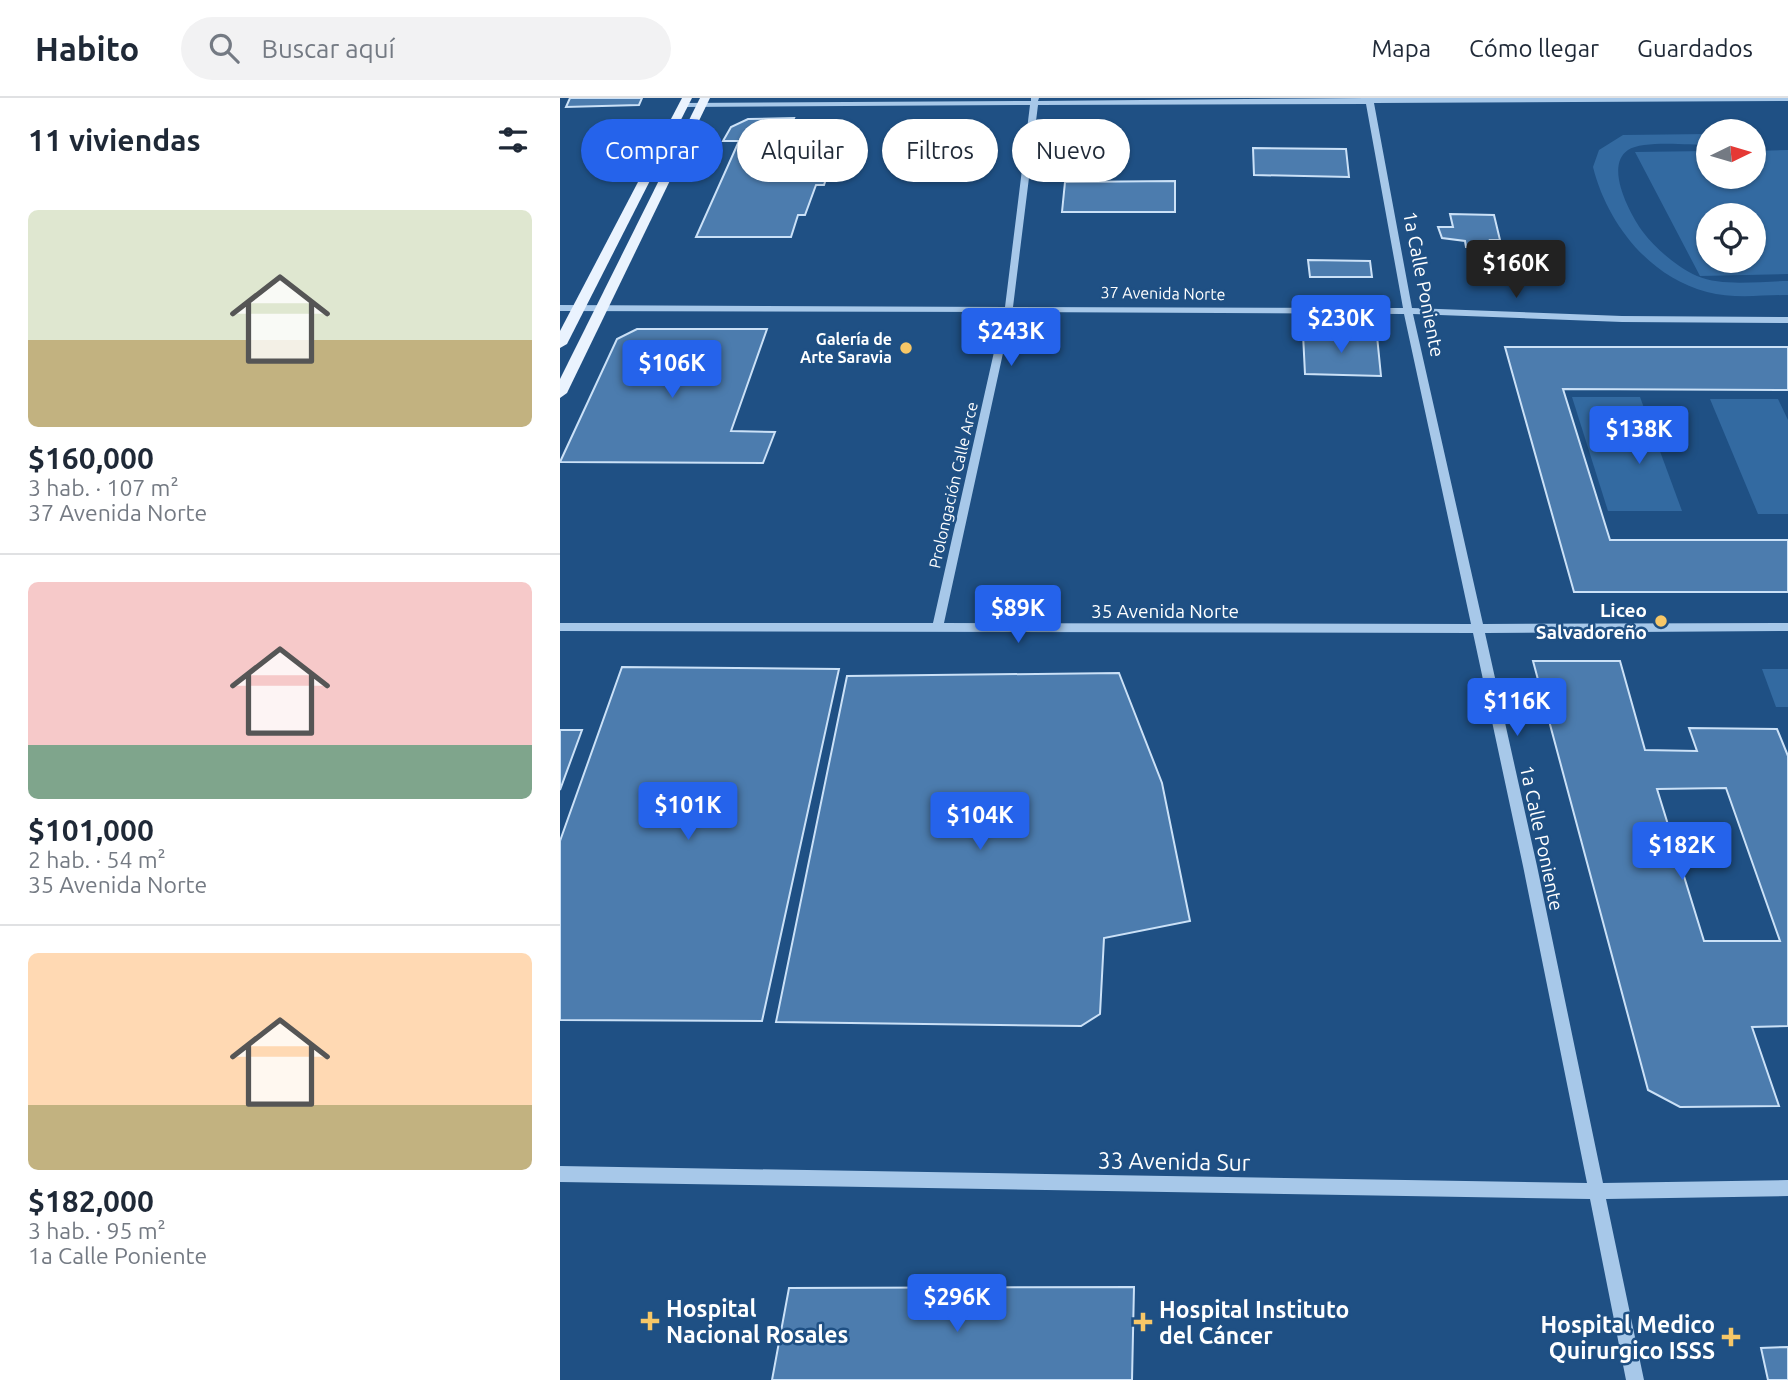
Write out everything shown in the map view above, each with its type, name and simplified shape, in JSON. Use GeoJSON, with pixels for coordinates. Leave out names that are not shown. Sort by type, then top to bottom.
{"type":"FeatureCollection","features":[{"type":"Feature","properties":{"kind":"main road"},"geometry":{"type":"LineString","coordinates":[[560,344],[685,102]]}},
{"type":"Feature","properties":{"kind":"main road"},"geometry":{"type":"LineString","coordinates":[[560,393],[704,102]]}},
{"type":"Feature","properties":{"kind":"street"},"geometry":{"type":"LineString","coordinates":[[685,102],[1788,99]]}},
{"type":"Feature","properties":{"kind":"street","name":"1a Calle Poniente"},"geometry":{"type":"LineString","coordinates":[[1370,100],[1408,311],[1530,866],[1635,1380]]}},
{"type":"Feature","properties":{"kind":"street","name":"Prolongación Calle Arce"},"geometry":{"type":"LineString","coordinates":[[937,629],[1009,307],[1035,101]]}},
{"type":"Feature","properties":{"kind":"street","name":"37 Avenida Norte"},"geometry":{"type":"LineString","coordinates":[[579,308],[1009,307],[1408,311],[1622,319],[1788,320]]}},
{"type":"Feature","properties":{"kind":"street"},"geometry":{"type":"LineString","coordinates":[[560,308],[579,308]]}},
{"type":"Feature","properties":{"kind":"street","name":"35 Avenida Norte"},"geometry":{"type":"LineString","coordinates":[[560,627],[1788,627]]}},
{"type":"Feature","properties":{"kind":"street","name":"33 Avenida Sur"},"geometry":{"type":"LineString","coordinates":[[560,1174],[1596,1191],[1788,1188]]}},
{"type":"Feature","properties":{"kind":"shaded area"},"geometry":{"type":"Polygon","coordinates":[[[1696,134],[1696,145],[1644,145],[1628,150],[1621,157],[1619,178],[1626,202],[1643,232],[1654,245],[1675,263],[1697,276],[1742,283],[1788,281],[1788,295],[1747,296],[1707,292],[1686,285],[1649,261],[1620,227],[1600,188],[1593,167],[1599,150],[1623,135],[1696,134]]]}},
{"type":"Feature","properties":{"kind":"shaded area"},"geometry":{"type":"Polygon","coordinates":[[[1788,150],[1788,274],[1700,276],[1698,273],[1766,273],[1766,203],[1696,203],[1696,268],[1635,152],[1696,151],[1696,189],[1766,189],[1766,151],[1788,150]]]}},
{"type":"Feature","properties":{"kind":"shaded area"},"geometry":{"type":"Polygon","coordinates":[[[1572,397],[1640,397],[1682,511],[1608,511],[1572,397]]]}},
{"type":"Feature","properties":{"kind":"shaded area"},"geometry":{"type":"Polygon","coordinates":[[[1710,399],[1778,399],[1788,420],[1788,514],[1758,514],[1710,399]]]}},
{"type":"Feature","properties":{"kind":"shaded area"},"geometry":{"type":"Polygon","coordinates":[[[1762,669],[1788,669],[1788,707],[1776,707],[1762,669]]]}},
{"type":"Feature","properties":{"kind":"building"},"geometry":{"type":"Polygon","coordinates":[[[570,98],[642,98],[639,105],[566,107],[570,98]]]}},
{"type":"Feature","properties":{"kind":"building"},"geometry":{"type":"Polygon","coordinates":[[[737,124],[737,141],[723,141],[731,127],[737,124]]]}},
{"type":"Feature","properties":{"kind":"building"},"geometry":{"type":"Polygon","coordinates":[[[737,145],[737,182],[825,182],[824,185],[816,185],[805,215],[798,215],[791,237],[696,237],[721,182],[723,182],[737,145]]]}},
{"type":"Feature","properties":{"kind":"building"},"geometry":{"type":"Polygon","coordinates":[[[1253,148],[1346,149],[1349,177],[1254,175],[1253,148]]]}},
{"type":"Feature","properties":{"kind":"building"},"geometry":{"type":"Polygon","coordinates":[[[1175,181],[1175,212],[1062,212],[1065,182],[1175,181]]]}},
{"type":"Feature","properties":{"kind":"building"},"geometry":{"type":"Polygon","coordinates":[[[1450,214],[1494,215],[1500,240],[1490,240],[1493,248],[1466,247],[1465,241],[1442,238],[1438,227],[1453,227],[1450,214]]]}},
{"type":"Feature","properties":{"kind":"building"},"geometry":{"type":"Polygon","coordinates":[[[1308,260],[1370,261],[1372,277],[1310,277],[1308,260]]]}},
{"type":"Feature","properties":{"kind":"building"},"geometry":{"type":"Polygon","coordinates":[[[637,329],[767,329],[731,431],[775,432],[763,463],[560,462],[617,339],[637,329]]]}},
{"type":"Feature","properties":{"kind":"building"},"geometry":{"type":"Polygon","coordinates":[[[1303,334],[1377,336],[1381,376],[1305,374],[1303,334]]]}},
{"type":"Feature","properties":{"kind":"building"},"geometry":{"type":"Polygon","coordinates":[[[1505,347],[1788,347],[1788,390],[1563,389],[1610,540],[1788,540],[1788,592],[1574,592],[1505,347]]]}},
{"type":"Feature","properties":{"kind":"building"},"geometry":{"type":"Polygon","coordinates":[[[1533,661],[1620,661],[1645,750],[1697,751],[1689,728],[1777,729],[1788,756],[1788,1026],[1752,1027],[1779,1106],[1680,1107],[1648,1090],[1533,661]],[[1726,788],[1657,789],[1704,941],[1780,941],[1726,788]]]}},
{"type":"Feature","properties":{"kind":"building"},"geometry":{"type":"Polygon","coordinates":[[[622,667],[839,669],[762,1021],[560,1020],[560,841],[622,667]]]}},
{"type":"Feature","properties":{"kind":"building"},"geometry":{"type":"Polygon","coordinates":[[[1119,673],[1162,783],[1190,921],[1104,938],[1100,1014],[1081,1026],[776,1022],[847,676],[1119,673]]]}},
{"type":"Feature","properties":{"kind":"building"},"geometry":{"type":"Polygon","coordinates":[[[560,730],[582,730],[560,790],[560,730]]]}},
{"type":"Feature","properties":{"kind":"building"},"geometry":{"type":"Polygon","coordinates":[[[1134,1287],[1132,1380],[772,1380],[789,1288],[1134,1287]]]}},
{"type":"Feature","properties":{"kind":"building"},"geometry":{"type":"Polygon","coordinates":[[[1788,1347],[1788,1380],[1768,1380],[1761,1348],[1788,1347]]]}},
{"type":"Feature","properties":{"kind":"place","name":"Galería de Arte Saravia"},"geometry":{"type":"Point","coordinates":[906,348]}},
{"type":"Feature","properties":{"kind":"place","name":"Liceo Salvadoreño"},"geometry":{"type":"Point","coordinates":[1661,621]}},
{"type":"Feature","properties":{"kind":"place","name":"Hospital Nacional Rosales"},"geometry":{"type":"Point","coordinates":[650,1321]}},
{"type":"Feature","properties":{"kind":"place","name":"Hospital Instituto del Cáncer"},"geometry":{"type":"Point","coordinates":[1143,1322]}},
{"type":"Feature","properties":{"kind":"place","name":"Hospital Medico Quirurgico ISSS"},"geometry":{"type":"Point","coordinates":[1731,1337]}}]}
